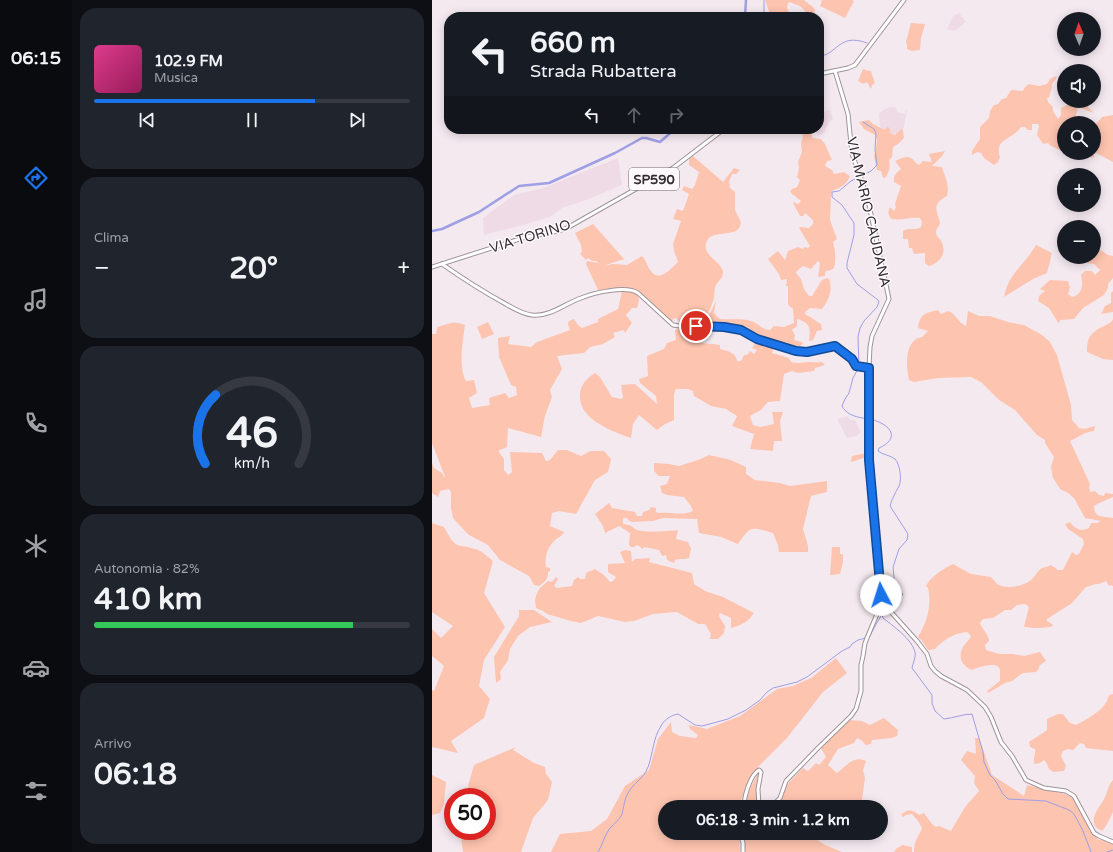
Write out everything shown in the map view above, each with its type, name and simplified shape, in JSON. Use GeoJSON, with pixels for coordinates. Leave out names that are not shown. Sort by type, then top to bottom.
{"type":"FeatureCollection","features":[{"type":"Feature","properties":{"kind":"main road"},"geometry":{"type":"LineString","coordinates":[[824,73],[855,65],[904,0]]}},
{"type":"Feature","properties":{"kind":"main road","name":"VIA MARIO CAUDANA"},"geometry":{"type":"LineString","coordinates":[[835,71],[848,114],[852,154],[869,204],[889,299],[872,336],[869,368],[869,460],[882,602]]}},
{"type":"Feature","properties":{"kind":"main road","name":"VIA TORINO"},"geometry":{"type":"LineString","coordinates":[[432,267],[526,237],[559,231],[567,228],[673,168],[717,134]]}},
{"type":"Feature","properties":{"kind":"main road"},"geometry":{"type":"LineString","coordinates":[[442,264],[483,292],[530,315],[542,314],[554,310],[588,295],[617,290],[629,290],[638,293],[673,325],[680,327],[708,326],[732,328],[745,331],[757,339],[796,351],[807,352],[835,346],[859,366],[869,368]]}},
{"type":"Feature","properties":{"kind":"main road"},"geometry":{"type":"LineString","coordinates":[[778,800],[786,781],[851,716],[856,708],[861,691],[861,665],[866,638],[882,602],[927,654],[935,671],[941,676],[967,690],[984,707],[991,718],[1001,742],[1012,756],[1026,780],[1044,788],[1066,791],[1074,796],[1094,832],[1099,836],[1113,842]]}},
{"type":"Feature","properties":{"kind":"main road"},"geometry":{"type":"LineString","coordinates":[[744,800],[747,789],[759,770],[761,772],[758,789],[759,800]]}},
{"type":"Feature","properties":{"kind":"main road"},"geometry":{"type":"LineString","coordinates":[[742,840],[743,852]]}},
{"type":"Feature","properties":{"kind":"shaded area"},"geometry":{"type":"Polygon","coordinates":[[[765,0],[804,0],[814,8],[815,12],[806,12],[800,6],[789,2],[787,6],[790,12],[769,12],[765,0]]]}},
{"type":"Feature","properties":{"kind":"shaded area"},"geometry":{"type":"Polygon","coordinates":[[[822,0],[854,1],[845,18],[820,6],[822,0]]]}},
{"type":"Feature","properties":{"kind":"shaded area"},"geometry":{"type":"Polygon","coordinates":[[[959,13],[966,22],[956,30],[953,31],[947,29],[953,16],[959,13]]]}},
{"type":"Feature","properties":{"kind":"shaded area"},"geometry":{"type":"Polygon","coordinates":[[[911,23],[925,24],[921,38],[920,50],[912,51],[907,49],[906,42],[911,23]]]}},
{"type":"Feature","properties":{"kind":"shaded area"},"geometry":{"type":"Polygon","coordinates":[[[863,69],[871,71],[875,83],[872,85],[871,89],[867,82],[863,84],[858,81],[863,69]]]}},
{"type":"Feature","properties":{"kind":"shaded area"},"geometry":{"type":"Polygon","coordinates":[[[1056,76],[1057,77],[1052,84],[1049,98],[1047,98],[1048,102],[1053,107],[1053,111],[1057,117],[1057,149],[1048,143],[1043,144],[1037,135],[1038,124],[1032,124],[1032,130],[1021,127],[1002,143],[999,151],[1000,157],[998,162],[994,165],[984,158],[981,153],[977,152],[972,155],[972,151],[980,139],[980,127],[989,118],[990,111],[994,105],[1006,98],[1011,90],[1023,91],[1029,84],[1039,86],[1047,84],[1050,79],[1056,76]]]}},
{"type":"Feature","properties":{"kind":"shaded area"},"geometry":{"type":"Polygon","coordinates":[[[894,107],[896,108],[897,112],[905,114],[907,110],[903,131],[893,135],[882,131],[880,126],[879,114],[883,110],[894,107]]]}},
{"type":"Feature","properties":{"kind":"shaded area"},"geometry":{"type":"Polygon","coordinates":[[[1061,108],[1078,108],[1076,116],[1060,116],[1061,108]]]}},
{"type":"Feature","properties":{"kind":"shaded area"},"geometry":{"type":"Polygon","coordinates":[[[1081,108],[1089,108],[1094,113],[1081,108]]]}},
{"type":"Feature","properties":{"kind":"shaded area"},"geometry":{"type":"Polygon","coordinates":[[[830,110],[833,119],[829,122],[824,133],[824,112],[830,110]]]}},
{"type":"Feature","properties":{"kind":"shaded area"},"geometry":{"type":"Polygon","coordinates":[[[1113,115],[1113,162],[1101,156],[1101,118],[1113,115]]]}},
{"type":"Feature","properties":{"kind":"shaded area"},"geometry":{"type":"Polygon","coordinates":[[[869,120],[873,124],[885,130],[887,127],[890,128],[890,133],[895,135],[901,129],[903,131],[904,138],[893,147],[892,157],[889,160],[889,171],[886,177],[883,178],[881,171],[877,170],[874,157],[877,140],[875,135],[864,129],[859,122],[869,120]]]}},
{"type":"Feature","properties":{"kind":"shaded area"},"geometry":{"type":"Polygon","coordinates":[[[802,134],[811,134],[813,138],[821,139],[825,144],[832,160],[827,161],[825,166],[832,170],[834,174],[844,172],[850,176],[845,184],[832,191],[831,194],[830,220],[837,239],[833,242],[835,259],[833,269],[826,271],[825,276],[818,277],[820,263],[818,261],[811,269],[803,266],[796,273],[801,279],[804,289],[809,296],[812,296],[822,280],[827,278],[829,279],[831,287],[830,295],[822,309],[810,308],[805,312],[806,315],[821,324],[822,330],[817,331],[813,340],[809,341],[810,330],[808,325],[797,319],[797,326],[792,330],[795,335],[794,340],[802,342],[803,344],[795,349],[766,341],[743,329],[698,325],[707,317],[716,301],[714,313],[720,319],[747,320],[754,322],[767,330],[770,330],[774,326],[784,327],[794,323],[793,309],[788,305],[788,286],[786,286],[787,279],[781,280],[779,274],[768,259],[778,251],[785,260],[788,251],[798,247],[803,249],[804,247],[808,248],[810,246],[799,228],[809,228],[813,224],[813,220],[805,213],[803,216],[800,216],[793,202],[798,204],[801,201],[790,191],[797,187],[800,180],[797,177],[799,168],[798,162],[802,152],[801,144],[802,134]]]}},
{"type":"Feature","properties":{"kind":"shaded area"},"geometry":{"type":"Polygon","coordinates":[[[945,151],[932,166],[942,167],[948,185],[947,196],[939,202],[936,208],[940,223],[936,230],[936,234],[943,247],[943,254],[936,263],[929,266],[925,263],[925,253],[914,254],[912,248],[909,248],[908,239],[903,239],[903,231],[921,227],[922,222],[920,218],[893,219],[890,218],[888,212],[890,207],[894,211],[896,208],[895,204],[901,186],[894,182],[895,175],[901,169],[895,161],[909,157],[919,165],[923,161],[932,162],[929,154],[945,151]]]}},
{"type":"Feature","properties":{"kind":"shaded area"},"geometry":{"type":"Polygon","coordinates":[[[693,156],[723,182],[734,168],[740,170],[736,174],[732,174],[729,187],[735,192],[735,210],[741,222],[736,231],[715,235],[710,237],[707,241],[706,250],[708,254],[719,264],[723,274],[716,285],[713,303],[704,319],[685,325],[676,318],[673,319],[671,323],[639,292],[634,290],[619,288],[599,292],[586,264],[587,261],[598,263],[588,258],[586,260],[580,254],[582,252],[581,245],[575,233],[593,224],[624,259],[603,266],[613,264],[627,265],[642,256],[654,274],[657,276],[665,274],[678,262],[673,244],[681,221],[673,219],[677,209],[683,211],[689,194],[682,190],[684,186],[692,189],[695,185],[699,172],[689,165],[689,157],[693,156]]]}},
{"type":"Feature","properties":{"kind":"shaded area"},"geometry":{"type":"Polygon","coordinates":[[[618,158],[622,185],[562,208],[550,217],[484,235],[483,218],[514,195],[543,188],[618,158]]]}},
{"type":"Feature","properties":{"kind":"shaded area"},"geometry":{"type":"Polygon","coordinates":[[[1036,245],[1052,253],[1047,273],[1033,279],[1004,297],[1009,281],[1036,245]]]}},
{"type":"Feature","properties":{"kind":"shaded area"},"geometry":{"type":"Polygon","coordinates":[[[1101,250],[1108,255],[1113,256],[1113,278],[1108,284],[1108,288],[1104,295],[1083,308],[1074,319],[1060,320],[1059,324],[1049,308],[1038,301],[1039,296],[1045,291],[1040,289],[1050,280],[1068,281],[1070,287],[1068,294],[1072,297],[1076,296],[1080,291],[1082,282],[1081,275],[1085,271],[1092,271],[1095,275],[1100,270],[1094,264],[1101,264],[1101,250]]]}},
{"type":"Feature","properties":{"kind":"shaded area"},"geometry":{"type":"Polygon","coordinates":[[[622,291],[637,293],[639,300],[637,308],[632,308],[626,315],[632,323],[625,333],[624,330],[613,333],[615,337],[603,344],[590,347],[584,353],[557,356],[562,369],[550,390],[552,397],[545,416],[541,437],[508,428],[507,447],[498,451],[504,459],[504,470],[508,475],[512,472],[510,452],[542,453],[546,461],[550,460],[558,450],[567,450],[581,456],[590,451],[604,451],[611,459],[608,472],[595,480],[576,514],[559,511],[552,513],[550,526],[564,532],[550,545],[547,552],[546,567],[550,568],[550,571],[548,572],[547,578],[539,586],[534,585],[529,576],[500,560],[488,545],[469,535],[453,518],[451,508],[451,492],[449,489],[440,491],[438,497],[432,493],[432,463],[434,468],[445,477],[432,443],[432,334],[436,334],[437,327],[448,324],[458,323],[465,325],[462,368],[466,381],[474,380],[477,393],[469,398],[472,408],[490,405],[489,398],[505,393],[509,398],[517,395],[516,387],[511,385],[499,357],[498,338],[510,336],[508,344],[531,347],[537,342],[570,330],[568,324],[569,321],[574,319],[582,328],[598,322],[598,319],[618,309],[622,291]]]}},
{"type":"Feature","properties":{"kind":"shaded area"},"geometry":{"type":"Polygon","coordinates":[[[1113,291],[1113,312],[1101,314],[1105,306],[1111,303],[1111,293],[1113,291]]]}},
{"type":"Feature","properties":{"kind":"shaded area"},"geometry":{"type":"Polygon","coordinates":[[[938,310],[941,314],[948,311],[951,312],[966,326],[968,311],[979,316],[990,316],[1024,325],[1042,335],[1050,342],[1057,355],[1071,405],[1072,420],[1079,428],[1085,429],[1095,426],[1094,431],[1070,441],[1090,484],[1090,492],[1095,491],[1099,495],[1104,496],[1105,493],[1113,494],[1113,497],[1094,506],[1094,510],[1100,516],[1113,518],[1113,586],[1108,585],[1106,581],[1086,587],[1072,603],[1047,619],[1047,621],[1053,626],[1050,627],[1024,627],[1029,607],[1025,604],[1017,605],[1011,610],[1005,610],[993,618],[983,619],[980,623],[988,636],[989,641],[985,645],[986,650],[999,654],[1024,656],[1040,652],[1046,661],[1040,665],[1036,672],[1023,673],[1012,681],[1005,683],[988,693],[987,691],[1000,681],[1000,670],[998,667],[992,665],[983,666],[972,670],[962,662],[961,653],[963,647],[971,636],[967,632],[953,635],[935,649],[928,650],[918,637],[928,614],[929,595],[928,588],[926,586],[928,582],[938,573],[953,564],[971,574],[991,577],[997,584],[1005,587],[1028,582],[1040,569],[1051,565],[1058,570],[1063,570],[1072,552],[1076,555],[1079,554],[1084,544],[1083,539],[1068,529],[1065,524],[1070,522],[1076,528],[1083,530],[1089,528],[1091,523],[1101,521],[1085,518],[1074,498],[1060,489],[1053,478],[1051,467],[1054,457],[1045,443],[1045,440],[1037,435],[1015,410],[999,400],[981,382],[971,377],[938,378],[914,382],[909,380],[907,361],[909,348],[916,339],[922,337],[928,331],[918,328],[920,319],[924,314],[938,310]]]}},
{"type":"Feature","properties":{"kind":"shaded area"},"geometry":{"type":"Polygon","coordinates":[[[1113,319],[1113,360],[1103,359],[1087,352],[1089,338],[1093,332],[1110,323],[1113,319]]]}},
{"type":"Feature","properties":{"kind":"shaded area"},"geometry":{"type":"Polygon","coordinates":[[[488,322],[494,334],[482,339],[477,327],[488,322]]]}},
{"type":"Feature","properties":{"kind":"shaded area"},"geometry":{"type":"Polygon","coordinates":[[[682,328],[694,328],[695,340],[698,342],[720,345],[720,349],[733,354],[737,361],[741,361],[744,355],[747,355],[750,351],[754,354],[757,350],[752,348],[757,341],[774,346],[772,353],[789,358],[791,362],[822,362],[825,365],[815,368],[814,371],[798,373],[792,371],[784,374],[780,401],[768,402],[761,410],[750,416],[753,425],[760,427],[774,424],[772,412],[783,412],[780,421],[782,441],[774,441],[773,451],[750,449],[754,434],[732,426],[737,416],[726,409],[711,406],[694,396],[693,391],[688,389],[676,389],[674,394],[674,420],[657,430],[639,415],[633,424],[631,438],[606,428],[591,418],[585,411],[581,403],[580,391],[587,380],[595,373],[600,377],[612,397],[623,398],[621,385],[635,384],[657,404],[656,396],[640,383],[639,379],[648,376],[647,356],[664,349],[667,343],[676,340],[675,330],[682,328]]]}},
{"type":"Feature","properties":{"kind":"shaded area"},"geometry":{"type":"Polygon","coordinates":[[[848,416],[850,420],[855,420],[861,432],[856,436],[847,438],[837,419],[848,416]]]}},
{"type":"Feature","properties":{"kind":"shaded area"},"geometry":{"type":"Polygon","coordinates":[[[866,453],[867,457],[851,462],[852,456],[866,453]]]}},
{"type":"Feature","properties":{"kind":"shaded area"},"geometry":{"type":"Polygon","coordinates":[[[709,455],[731,460],[746,467],[746,474],[755,480],[780,483],[790,486],[827,481],[827,492],[811,496],[803,529],[808,546],[808,552],[779,552],[773,533],[756,529],[752,529],[746,533],[738,544],[721,537],[699,533],[697,519],[663,518],[653,521],[631,522],[626,518],[623,518],[623,524],[641,531],[652,532],[678,530],[676,539],[688,542],[691,549],[689,558],[675,560],[674,563],[667,560],[666,555],[662,556],[659,550],[644,547],[643,549],[636,545],[635,547],[631,547],[629,545],[630,533],[619,526],[605,533],[603,526],[595,514],[609,503],[612,508],[635,512],[637,516],[642,516],[643,512],[649,510],[651,507],[656,508],[656,512],[658,513],[681,514],[693,511],[684,497],[662,493],[660,486],[667,484],[670,476],[659,476],[654,471],[654,463],[679,466],[709,455]]]}},
{"type":"Feature","properties":{"kind":"shaded area"},"geometry":{"type":"Polygon","coordinates":[[[432,523],[444,527],[452,540],[458,545],[478,550],[493,561],[484,593],[505,627],[484,660],[479,686],[490,699],[484,718],[451,741],[458,753],[432,747],[432,690],[434,691],[444,666],[432,656],[432,629],[441,638],[453,626],[432,612],[432,523]]]}},
{"type":"Feature","properties":{"kind":"shaded area"},"geometry":{"type":"Polygon","coordinates":[[[832,547],[840,547],[840,554],[843,554],[840,574],[830,575],[832,547]]]}},
{"type":"Feature","properties":{"kind":"shaded area"},"geometry":{"type":"Polygon","coordinates":[[[625,550],[631,551],[632,562],[635,559],[650,558],[649,562],[692,573],[694,584],[705,591],[723,597],[754,613],[744,623],[731,628],[731,618],[720,613],[719,616],[725,626],[724,633],[718,639],[710,639],[711,634],[705,624],[698,624],[677,612],[653,614],[634,621],[625,622],[598,616],[581,623],[547,614],[536,608],[535,600],[540,588],[548,581],[552,582],[556,577],[558,579],[554,586],[557,588],[572,586],[574,580],[578,577],[580,579],[585,579],[586,573],[595,569],[604,575],[610,582],[613,581],[616,577],[608,572],[608,564],[625,563],[620,552],[625,550]]]}},
{"type":"Feature","properties":{"kind":"shaded area"},"geometry":{"type":"Polygon","coordinates":[[[519,610],[534,610],[552,622],[530,627],[518,636],[510,649],[508,660],[500,672],[501,679],[496,683],[494,657],[519,616],[519,610]]]}},
{"type":"Feature","properties":{"kind":"shaded area"},"geometry":{"type":"Polygon","coordinates":[[[836,658],[847,673],[823,692],[787,738],[758,767],[741,800],[658,800],[658,840],[739,840],[740,852],[551,852],[560,834],[591,831],[607,819],[625,786],[649,770],[658,739],[671,722],[672,732],[680,736],[696,738],[698,735],[690,729],[689,725],[707,729],[740,716],[777,689],[793,686],[811,678],[836,658]]]}},
{"type":"Feature","properties":{"kind":"shaded area"},"geometry":{"type":"Polygon","coordinates":[[[1113,694],[1113,751],[1086,748],[1084,744],[1080,743],[1073,750],[1068,749],[1063,751],[1061,756],[1066,766],[1064,771],[1053,772],[1049,769],[1044,760],[1040,763],[1034,764],[1035,749],[1030,747],[1029,742],[1047,730],[1047,719],[1058,714],[1063,714],[1070,723],[1076,725],[1100,710],[1109,695],[1113,694]]]}},
{"type":"Feature","properties":{"kind":"shaded area"},"geometry":{"type":"Polygon","coordinates":[[[884,718],[898,730],[897,736],[872,740],[871,744],[866,745],[857,738],[854,743],[838,749],[828,765],[837,773],[854,760],[858,759],[866,761],[863,770],[865,778],[862,800],[780,800],[786,786],[803,768],[808,771],[816,763],[819,765],[826,757],[821,748],[849,720],[862,721],[870,725],[884,718]]]}},
{"type":"Feature","properties":{"kind":"shaded area"},"geometry":{"type":"Polygon","coordinates":[[[975,738],[979,738],[992,775],[1024,796],[1027,785],[1069,795],[1078,805],[1094,835],[1099,840],[1102,839],[1113,843],[1113,852],[914,852],[915,842],[922,828],[912,814],[903,817],[901,815],[908,811],[913,811],[919,815],[924,813],[936,827],[939,826],[951,831],[965,807],[979,791],[974,783],[975,776],[961,760],[967,751],[976,754],[975,738]]]}},
{"type":"Feature","properties":{"kind":"shaded area"},"geometry":{"type":"Polygon","coordinates":[[[516,747],[513,750],[534,763],[545,767],[546,774],[552,782],[548,800],[533,818],[521,852],[463,852],[461,840],[496,840],[496,788],[468,788],[474,765],[516,747]]]}},
{"type":"Feature","properties":{"kind":"shaded area"},"geometry":{"type":"Polygon","coordinates":[[[758,774],[760,775],[758,800],[747,800],[750,788],[758,774]]]}},
{"type":"Feature","properties":{"kind":"shaded area"},"geometry":{"type":"Polygon","coordinates":[[[432,775],[446,782],[445,788],[444,788],[444,804],[440,813],[432,815],[432,775]]]}},
{"type":"Feature","properties":{"kind":"shaded area"},"geometry":{"type":"Polygon","coordinates":[[[1113,780],[1113,812],[1107,825],[1102,831],[1095,826],[1094,816],[1104,800],[1113,780]]]}},
{"type":"Feature","properties":{"kind":"shaded area"},"geometry":{"type":"Polygon","coordinates":[[[744,840],[818,840],[823,844],[842,852],[745,852],[744,840]]]}},
{"type":"Feature","properties":{"kind":"shaded area"},"geometry":{"type":"Polygon","coordinates":[[[902,845],[912,847],[912,852],[894,852],[902,845]]]}},
{"type":"Feature","properties":{"kind":"waterway"},"geometry":{"type":"LineString","coordinates":[[745,12],[746,0]]}},
{"type":"Feature","properties":{"kind":"waterway"},"geometry":{"type":"LineString","coordinates":[[764,0],[764,12]]}},
{"type":"Feature","properties":{"kind":"waterway"},"geometry":{"type":"LineString","coordinates":[[824,55],[844,42],[850,40],[857,40],[867,43]]}},
{"type":"Feature","properties":{"kind":"waterway"},"geometry":{"type":"LineString","coordinates":[[863,122],[874,129],[876,133],[875,150],[877,165],[871,171],[851,181],[839,191],[832,192],[832,197],[842,205],[854,223],[854,235],[847,268],[857,284],[879,302],[877,307],[864,321],[860,328],[858,337],[859,367],[853,378],[849,393],[842,406],[849,414],[875,420],[885,425],[891,432],[891,439],[879,448],[878,451],[897,461],[900,483],[890,506],[908,534],[907,540],[899,549],[893,567],[895,587],[903,594],[897,602],[882,614],[869,637]]}},
{"type":"Feature","properties":{"kind":"waterway"},"geometry":{"type":"LineString","coordinates":[[432,231],[442,229],[479,212],[519,186],[549,183],[615,153],[642,138],[660,142],[669,134]]}},
{"type":"Feature","properties":{"kind":"waterway"},"geometry":{"type":"LineString","coordinates":[[882,615],[883,618],[897,629],[913,647],[915,656],[912,668],[932,695],[932,703],[935,711],[944,719],[972,714],[983,752],[984,762],[990,775],[995,780],[1003,794],[1008,799],[1046,801],[1069,810],[1074,814],[1083,831],[1091,852]]}},
{"type":"Feature","properties":{"kind":"waterway"},"geometry":{"type":"LineString","coordinates":[[598,852],[608,831],[621,816],[628,793],[646,771],[650,762],[656,736],[662,724],[666,720],[673,715],[678,714],[695,725],[702,726],[728,719],[746,710],[773,688],[797,682],[807,677],[858,640],[866,638]]}},
{"type":"Feature","properties":{"kind":"waterway"},"geometry":{"type":"LineString","coordinates":[[1107,852],[1113,850]]}},
{"type":"Feature","properties":{"kind":"route"},"geometry":{"type":"LineString","coordinates":[[696,326],[724,327],[741,330],[757,339],[796,351],[807,352],[835,346],[852,359],[856,366],[869,368],[869,460],[881,595]]}}]}
